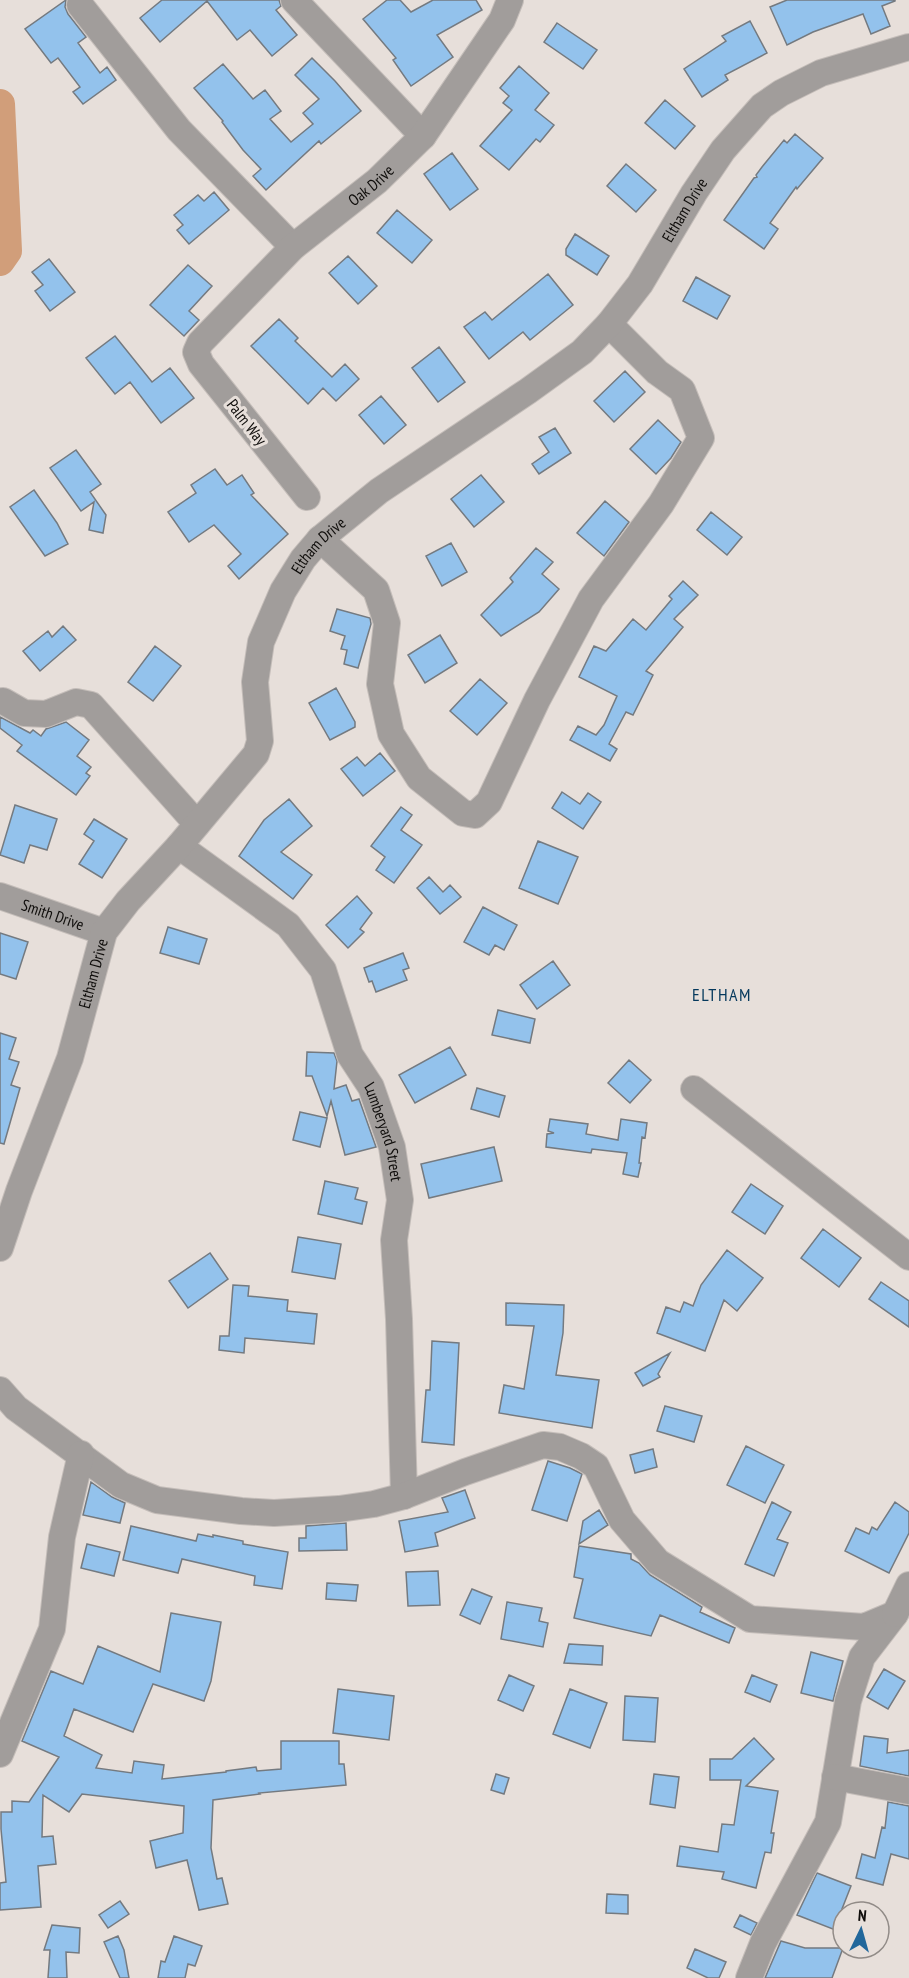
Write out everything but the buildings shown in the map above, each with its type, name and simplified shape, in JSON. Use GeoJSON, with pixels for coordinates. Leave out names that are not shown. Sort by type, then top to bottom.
{"type":"FeatureCollection","features":[{"type":"Feature","properties":{"kind":"street"},"geometry":{"type":"LineString","coordinates":[[294,0],[423,136]]}},
{"type":"Feature","properties":{"kind":"street","name":"Oak Drive"},"geometry":{"type":"LineString","coordinates":[[200,343],[293,247],[377,181],[423,136],[502,21],[510,0]]}},
{"type":"Feature","properties":{"kind":"street"},"geometry":{"type":"LineString","coordinates":[[80,5],[179,130],[293,247]]}},
{"type":"Feature","properties":{"kind":"street","name":"Eltham Drive"},"geometry":{"type":"LineString","coordinates":[[0,1248],[19,1191],[70,1058],[104,932],[128,900],[179,846],[256,754],[260,741],[255,682],[261,642],[283,591],[303,559],[320,539],[379,491],[528,391],[573,358],[609,324],[640,284],[694,193],[723,150],[762,106],[781,93],[821,73],[909,47]]}},
{"type":"Feature","properties":{"kind":"street"},"geometry":{"type":"LineString","coordinates":[[320,539],[376,590],[387,623],[380,684],[392,734],[419,778],[463,813],[475,815],[489,802],[537,700],[591,599],[661,504],[701,438],[682,390],[657,372],[609,324]]}},
{"type":"Feature","properties":{"kind":"street","name":"Palm Way"},"geometry":{"type":"LineString","coordinates":[[200,343],[196,352],[201,364],[307,497]]}},
{"type":"Feature","properties":{"kind":"street"},"geometry":{"type":"LineString","coordinates":[[3,701],[24,713],[46,714],[76,702],[91,705],[197,824]]}},
{"type":"Feature","properties":{"kind":"street","name":"Lumberyard Street"},"geometry":{"type":"LineString","coordinates":[[179,846],[288,925],[323,970],[350,1055],[375,1097],[392,1147],[400,1200],[394,1240],[399,1319],[404,1496]]}},
{"type":"Feature","properties":{"kind":"street","name":"Smith Drive"},"geometry":{"type":"LineString","coordinates":[[0,896],[104,932]]}},
{"type":"Feature","properties":{"kind":"street"},"geometry":{"type":"LineString","coordinates":[[694,1089],[909,1257]]}},
{"type":"Feature","properties":{"kind":"street"},"geometry":{"type":"LineString","coordinates":[[0,1390],[16,1408],[121,1485],[157,1500],[204,1508],[274,1513],[339,1509],[404,1496],[543,1445],[560,1447],[581,1456],[596,1466],[622,1520],[658,1562],[750,1619],[864,1627],[895,1614]]}},
{"type":"Feature","properties":{"kind":"street"},"geometry":{"type":"LineString","coordinates":[[0,1754],[52,1629],[62,1537],[81,1454]]}},
{"type":"Feature","properties":{"kind":"street"},"geometry":{"type":"LineString","coordinates":[[749,1978],[763,1943],[828,1822],[848,1701],[862,1657],[895,1614],[909,1585]]}},
{"type":"Feature","properties":{"kind":"street"},"geometry":{"type":"LineString","coordinates":[[835,1777],[909,1791]]}},
{"type":"Feature","properties":{"kind":"waterway"},"geometry":{"type":"LineString","coordinates":[[0,104],[7,251],[0,261]]}},
{"type":"Feature","properties":{"kind":"district","name":"ELTHAM"},"geometry":{"type":"Point","coordinates":[722,995]}}]}
